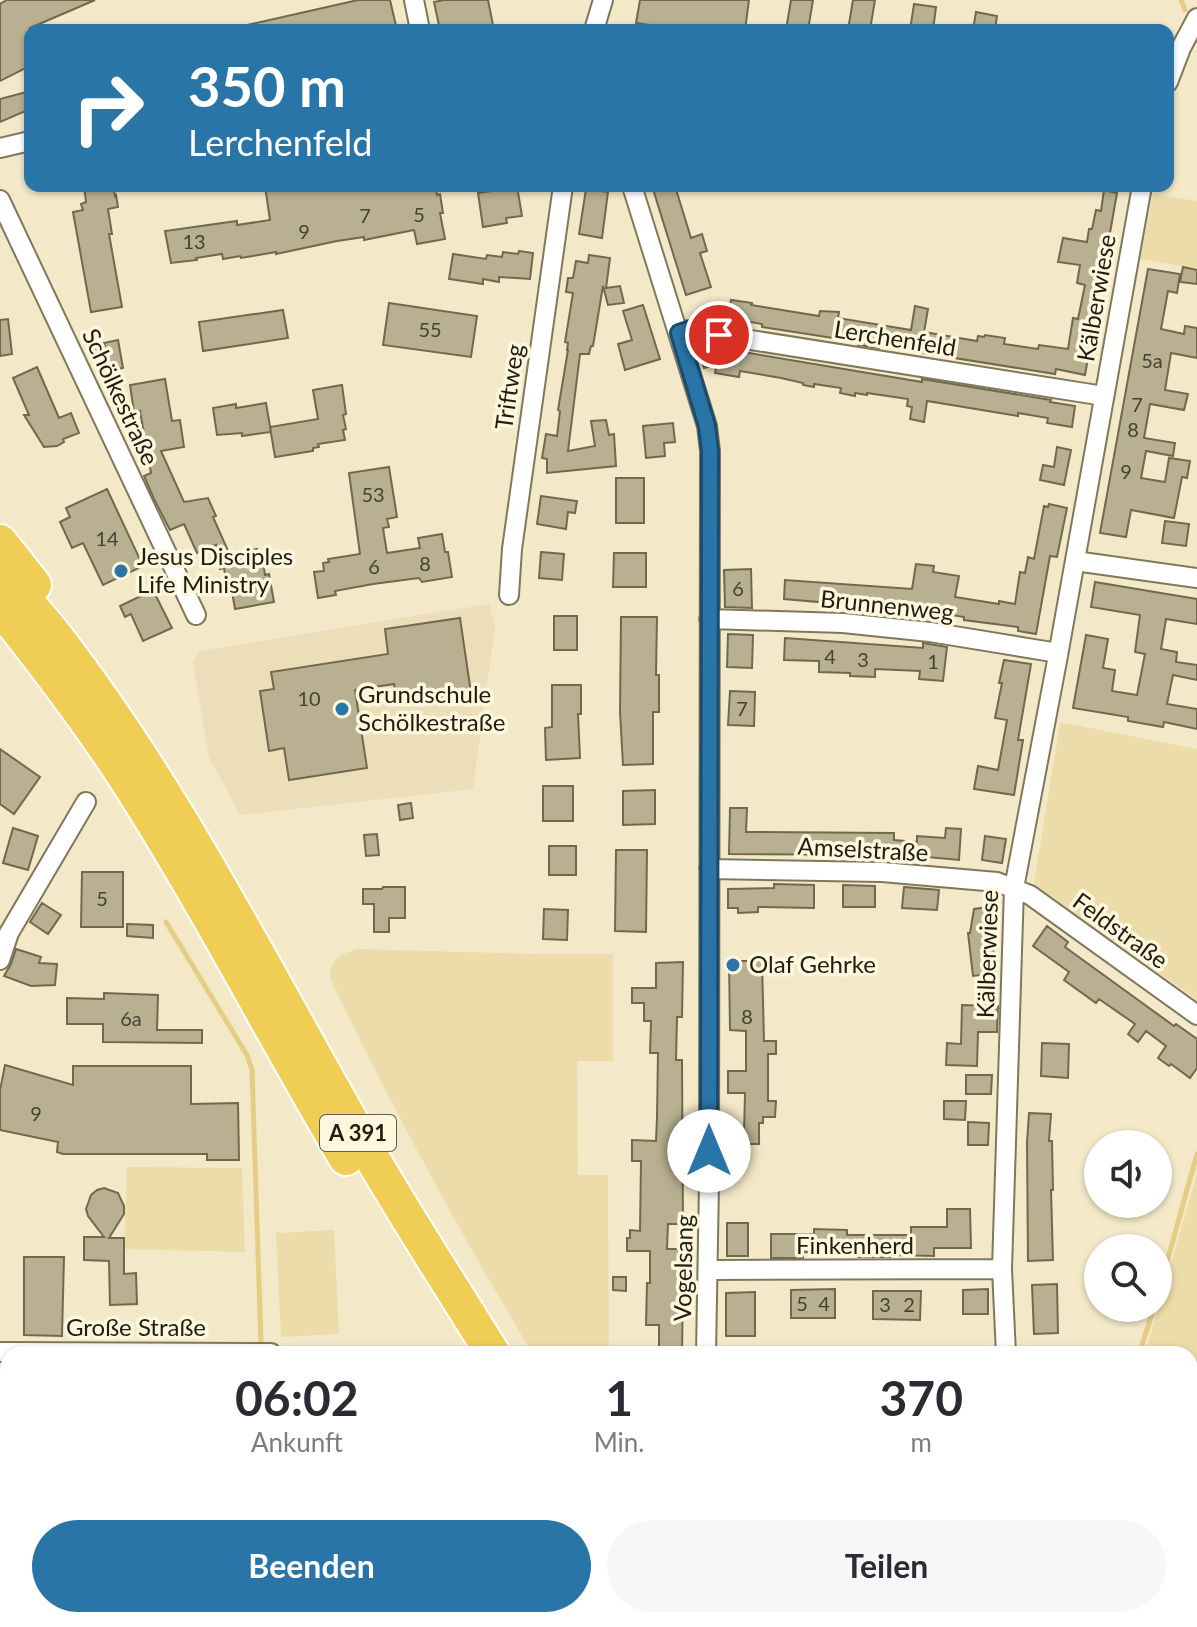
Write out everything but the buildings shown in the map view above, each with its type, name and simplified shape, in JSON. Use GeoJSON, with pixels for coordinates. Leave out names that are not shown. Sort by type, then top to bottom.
{"type":"FeatureCollection","features":[{"type":"Feature","properties":{"kind":"highway"},"geometry":{"type":"LineString","coordinates":[[0,542],[44,597],[58,640]]}},
{"type":"Feature","properties":{"kind":"highway","name":"A 391"},"geometry":{"type":"LineString","coordinates":[[0,572],[58,640],[117,722],[172,807],[373,1159],[488,1346]]}},
{"type":"Feature","properties":{"kind":"highway","name":"A 391"},"geometry":{"type":"LineString","coordinates":[[0,607],[47,666],[163,838],[334,1137],[461,1346]]}},
{"type":"Feature","properties":{"kind":"highway"},"geometry":{"type":"LineString","coordinates":[[0,646],[66,721],[140,825],[163,838]]}},
{"type":"Feature","properties":{"kind":"street"},"geometry":{"type":"LineString","coordinates":[[414,0],[419,24]]}},
{"type":"Feature","properties":{"kind":"street"},"geometry":{"type":"LineString","coordinates":[[596,24],[603,0]]}},
{"type":"Feature","properties":{"kind":"street"},"geometry":{"type":"LineString","coordinates":[[1174,66],[1197,18]]}},
{"type":"Feature","properties":{"kind":"street"},"geometry":{"type":"LineString","coordinates":[[0,148],[24,142]]}},
{"type":"Feature","properties":{"kind":"street","name":"Triftweg"},"geometry":{"type":"LineString","coordinates":[[509,595],[512,549],[562,192]]}},
{"type":"Feature","properties":{"kind":"street","name":"Vogelsang"},"geometry":{"type":"LineString","coordinates":[[634,192],[707,426],[710,451],[706,1346]]}},
{"type":"Feature","properties":{"kind":"street","name":"Kälberwiese"},"geometry":{"type":"LineString","coordinates":[[1006,1346],[1002,1269],[1014,888],[1141,192]]}},
{"type":"Feature","properties":{"kind":"street","name":"Schölkestraße"},"geometry":{"type":"LineString","coordinates":[[0,200],[196,615]]}},
{"type":"Feature","properties":{"kind":"street","name":"Lerchenfeld"},"geometry":{"type":"LineString","coordinates":[[679,333],[688,330],[1104,396]]}},
{"type":"Feature","properties":{"kind":"street"},"geometry":{"type":"LineString","coordinates":[[1075,561],[1197,578]]}},
{"type":"Feature","properties":{"kind":"street","name":"Brunnenweg"},"geometry":{"type":"LineString","coordinates":[[709,619],[856,624],[930,632],[1058,653]]}},
{"type":"Feature","properties":{"kind":"street"},"geometry":{"type":"LineString","coordinates":[[0,960],[5,933],[86,802]]}},
{"type":"Feature","properties":{"kind":"street","name":"Amselstraße"},"geometry":{"type":"LineString","coordinates":[[709,869],[882,872],[997,882],[1014,888]]}},
{"type":"Feature","properties":{"kind":"street","name":"Feldstraße"},"geometry":{"type":"LineString","coordinates":[[1014,888],[1030,895],[1197,1015]]}},
{"type":"Feature","properties":{"kind":"street","name":"Finkenherd"},"geometry":{"type":"LineString","coordinates":[[708,1270],[1002,1269]]}},
{"type":"Feature","properties":{"kind":"shaded area"},"geometry":{"type":"Polygon","coordinates":[[[1153,194],[1197,201],[1197,269],[1140,259],[1153,194]]]}},
{"type":"Feature","properties":{"kind":"shaded area","name":"Grundschule Schölkestraße"},"geometry":{"type":"Polygon","coordinates":[[[489,604],[495,626],[473,789],[240,815],[209,757],[193,661],[199,651],[489,604]]]}},
{"type":"Feature","properties":{"kind":"shaded area"},"geometry":{"type":"Polygon","coordinates":[[[1060,722],[1197,749],[1197,1000],[1034,884],[1060,722]]]}},
{"type":"Feature","properties":{"kind":"shaded area"},"geometry":{"type":"Polygon","coordinates":[[[357,949],[613,954],[613,1061],[577,1061],[578,1175],[608,1175],[609,1346],[528,1346],[427,1169],[330,978],[337,959],[357,949]]]}},
{"type":"Feature","properties":{"kind":"shaded area"},"geometry":{"type":"Polygon","coordinates":[[[127,1167],[242,1168],[245,1252],[124,1249],[127,1167]]]}},
{"type":"Feature","properties":{"kind":"shaded area"},"geometry":{"type":"Polygon","coordinates":[[[1197,1173],[1197,1346],[1147,1346],[1154,1322],[1172,1322],[1172,1260],[1197,1173]]]}},
{"type":"Feature","properties":{"kind":"shaded area"},"geometry":{"type":"Polygon","coordinates":[[[334,1230],[339,1334],[281,1337],[276,1233],[334,1230]]]}},
{"type":"Feature","properties":{"kind":"waterway"},"geometry":{"type":"LineString","coordinates":[[1181,0],[1185,10]]}},
{"type":"Feature","properties":{"kind":"waterway"},"geometry":{"type":"LineString","coordinates":[[166,922],[247,1055],[252,1070],[261,1344]]}},
{"type":"Feature","properties":{"kind":"waterway"},"geometry":{"type":"LineString","coordinates":[[1172,1244],[1197,1154]]}},
{"type":"Feature","properties":{"kind":"waterway"},"geometry":{"type":"LineString","coordinates":[[1142,1346],[1149,1322]]}},
{"type":"Feature","properties":{"kind":"place","name":"Jesus Disciples Life Ministry"},"geometry":{"type":"Point","coordinates":[121,571]}},
{"type":"Feature","properties":{"kind":"place","name":"Grundschule Schölkestraße"},"geometry":{"type":"Point","coordinates":[342,709]}},
{"type":"Feature","properties":{"kind":"place","name":"Olaf Gehrke"},"geometry":{"type":"Point","coordinates":[733,965]}},
{"type":"Feature","properties":{"kind":"route"},"geometry":{"type":"LineString","coordinates":[[709,1151],[710,451],[707,426],[679,333],[688,330],[719,335]]}}]}
